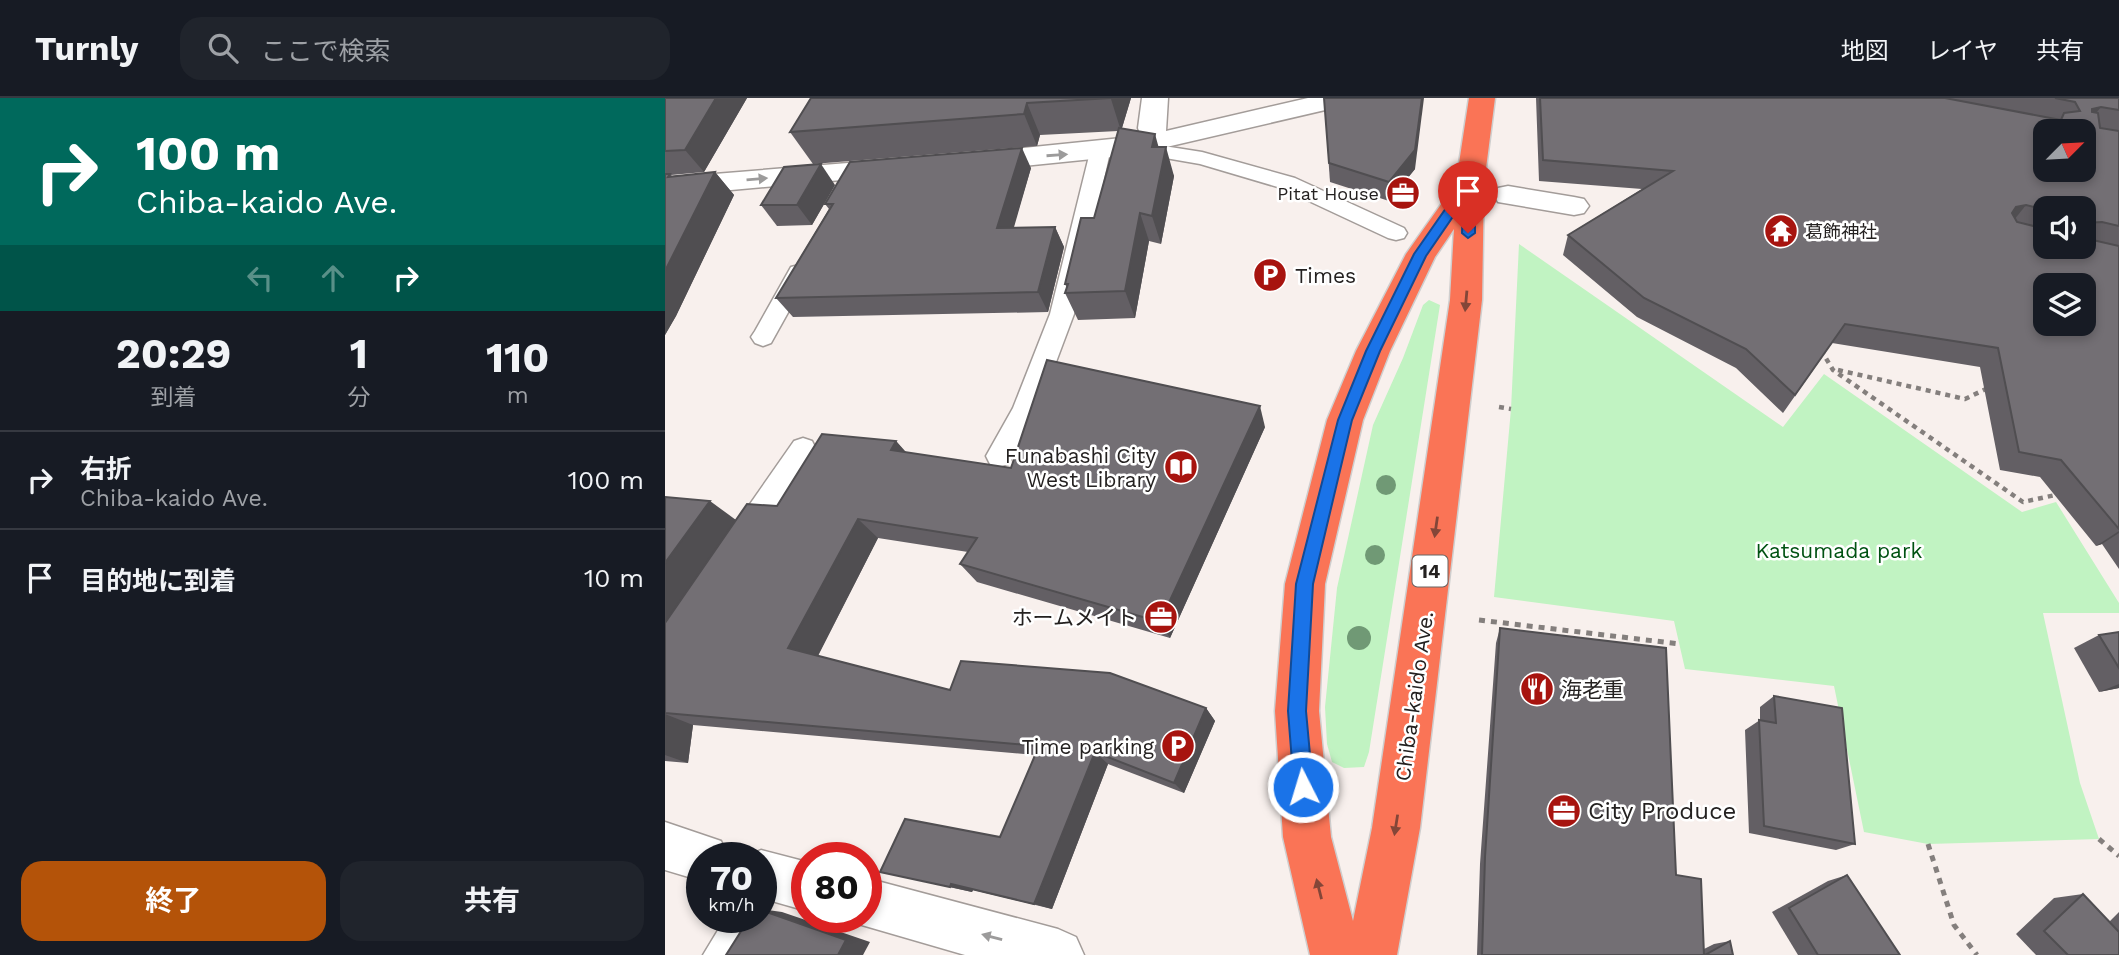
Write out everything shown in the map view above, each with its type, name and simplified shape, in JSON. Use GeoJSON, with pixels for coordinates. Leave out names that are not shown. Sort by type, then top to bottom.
{"type":"FeatureCollection","features":[{"type":"Feature","properties":{"kind":"highway","name":"Chiba-kaido Ave."},"geometry":{"type":"LineString","coordinates":[[1371,955],[1396,828],[1465,313],[1469,184],[1482,98]]}},
{"type":"Feature","properties":{"kind":"highway","name":"Chiba-kaido Ave."},"geometry":{"type":"LineString","coordinates":[[1336,955],[1307,837],[1297,711],[1304,584],[1345,420],[1368,362],[1421,254],[1469,184]]}},
{"type":"Feature","properties":{"kind":"street"},"geometry":{"type":"LineString","coordinates":[[1145,144],[1151,128],[1155,98]]}},
{"type":"Feature","properties":{"kind":"street"},"geometry":{"type":"LineString","coordinates":[[665,187],[849,183],[937,165],[1100,152],[1342,98]]}},
{"type":"Feature","properties":{"kind":"street"},"geometry":{"type":"LineString","coordinates":[[1508,195],[1574,206]]}},
{"type":"Feature","properties":{"kind":"street"},"geometry":{"type":"LineString","coordinates":[[665,846],[686,852]]}},
{"type":"Feature","properties":{"kind":"street"},"geometry":{"type":"LineString","coordinates":[[882,907],[1058,955]]}},
{"type":"Feature","properties":{"kind":"lane"},"geometry":{"type":"LineString","coordinates":[[1145,144],[1288,183],[1396,233]]}},
{"type":"Feature","properties":{"kind":"lane"},"geometry":{"type":"LineString","coordinates":[[999,456],[1025,410],[1062,314],[1100,152]]}},
{"type":"Feature","properties":{"kind":"lane"},"geometry":{"type":"LineString","coordinates":[[763,337],[809,254]]}},
{"type":"Feature","properties":{"kind":"lane"},"geometry":{"type":"LineString","coordinates":[[726,563],[803,449]]}},
{"type":"Feature","properties":{"kind":"lane"},"geometry":{"type":"LineString","coordinates":[[722,955],[736,933]]}},
{"type":"Feature","properties":{"kind":"path"},"geometry":{"type":"LineString","coordinates":[[1819,348],[1833,369],[2023,502],[2063,493]]}},
{"type":"Feature","properties":{"kind":"path"},"geometry":{"type":"LineString","coordinates":[[1833,369],[1965,399],[1999,383]]}},
{"type":"Feature","properties":{"kind":"path"},"geometry":{"type":"LineString","coordinates":[[1479,620],[1680,644]]}},
{"type":"Feature","properties":{"kind":"path"},"geometry":{"type":"LineString","coordinates":[[2099,839],[2119,856]]}},
{"type":"Feature","properties":{"kind":"path"},"geometry":{"type":"LineString","coordinates":[[1928,844],[1954,925],[1977,955]]}},
{"type":"Feature","properties":{"kind":"green space","name":"Katsumada park"},"geometry":{"type":"Polygon","coordinates":[[[1519,244],[1783,427],[1824,374],[2022,512],[2056,502],[2119,603],[2119,613],[2043,613],[2080,783],[2099,839],[1928,844],[1864,832],[1834,686],[1685,669],[1674,621],[1494,597],[1511,409],[1519,244]]]}},
{"type":"Feature","properties":{"kind":"green space"},"geometry":{"type":"Polygon","coordinates":[[[1429,300],[1440,305],[1369,752],[1364,767],[1344,768],[1332,762],[1327,744],[1325,707],[1337,588],[1373,425],[1423,305],[1429,300]]]}},
{"type":"Feature","properties":{"kind":"building"},"geometry":{"type":"Polygon","coordinates":[[[665,98],[716,98],[685,150],[665,151],[665,98]]]}},
{"type":"Feature","properties":{"kind":"building"},"geometry":{"type":"Polygon","coordinates":[[[811,98],[1111,98],[1027,103],[1024,114],[790,132],[811,98]]]}},
{"type":"Feature","properties":{"kind":"building"},"geometry":{"type":"Polygon","coordinates":[[[1324,98],[1422,98],[1415,150],[1389,182],[1329,163],[1324,98]]]}},
{"type":"Feature","properties":{"kind":"building"},"geometry":{"type":"Polygon","coordinates":[[[1540,98],[1945,98],[2056,119],[2033,119],[2033,182],[2097,182],[2097,119],[2061,119],[2064,113],[2080,111],[2075,102],[2055,98],[2119,98],[2119,110],[2101,107],[2092,109],[2092,112],[2098,113],[2100,128],[2119,131],[2119,226],[2096,222],[2096,196],[2033,196],[2033,207],[2016,207],[2012,213],[2017,222],[2033,226],[2033,259],[2096,259],[2096,241],[2119,246],[2119,529],[2061,460],[2019,452],[1998,348],[1845,324],[1795,395],[1746,349],[1644,298],[1568,235],[1673,171],[1543,160],[1540,98]]]}},
{"type":"Feature","properties":{"kind":"building"},"geometry":{"type":"Polygon","coordinates":[[[1119,128],[1155,134],[1152,147],[1166,147],[1152,216],[1140,213],[1125,291],[1065,293],[1081,218],[1094,218],[1119,128]]]}},
{"type":"Feature","properties":{"kind":"building"},"geometry":{"type":"Polygon","coordinates":[[[1022,148],[997,228],[1055,227],[1038,292],[776,298],[833,204],[825,204],[850,162],[1022,148]]]}},
{"type":"Feature","properties":{"kind":"building"},"geometry":{"type":"Polygon","coordinates":[[[821,164],[797,205],[761,205],[784,167],[821,164]]]}},
{"type":"Feature","properties":{"kind":"building"},"geometry":{"type":"Polygon","coordinates":[[[715,172],[665,271],[665,174],[670,174],[668,177],[715,172]]]}},
{"type":"Feature","properties":{"kind":"building"},"geometry":{"type":"Polygon","coordinates":[[[1047,360],[1260,406],[1160,622],[960,564],[977,538],[858,519],[788,648],[950,690],[961,661],[1110,673],[1206,708],[1174,783],[1095,752],[1034,904],[951,884],[950,887],[882,872],[882,868],[905,819],[1000,837],[1039,746],[665,713],[665,623],[747,504],[777,506],[822,434],[896,441],[891,450],[1011,468],[1047,360]]]}},
{"type":"Feature","properties":{"kind":"building"},"geometry":{"type":"Polygon","coordinates":[[[665,497],[710,501],[665,563],[665,497]]]}},
{"type":"Feature","properties":{"kind":"building"},"geometry":{"type":"Polygon","coordinates":[[[1500,628],[1666,648],[1676,875],[1701,879],[1704,955],[1482,955],[1485,857],[1500,628]]]}},
{"type":"Feature","properties":{"kind":"building"},"geometry":{"type":"Polygon","coordinates":[[[2119,632],[2119,668],[2099,635],[2119,632]]]}},
{"type":"Feature","properties":{"kind":"building"},"geometry":{"type":"Polygon","coordinates":[[[1774,696],[1842,708],[1855,844],[1764,826],[1759,720],[1776,723],[1774,696]]]}},
{"type":"Feature","properties":{"kind":"building"},"geometry":{"type":"Polygon","coordinates":[[[1847,875],[1900,955],[1818,955],[1789,908],[1847,875]]]}},
{"type":"Feature","properties":{"kind":"building"},"geometry":{"type":"Polygon","coordinates":[[[2083,894],[2119,932],[2119,955],[2068,955],[2044,931],[2083,894]]]}},
{"type":"Feature","properties":{"kind":"building"},"geometry":{"type":"Polygon","coordinates":[[[777,916],[791,921],[791,933],[826,933],[846,940],[838,955],[726,955],[740,933],[777,933],[777,916]]]}},
{"type":"Feature","properties":{"kind":"building"},"geometry":{"type":"Polygon","coordinates":[[[1730,941],[1733,955],[1705,955],[1730,941]]]}},
{"type":"Feature","properties":{"kind":"place","name":"Pitat House"},"geometry":{"type":"Point","coordinates":[1403,193]}},
{"type":"Feature","properties":{"kind":"place","name":"葛飾神社"},"geometry":{"type":"Point","coordinates":[1781,231]}},
{"type":"Feature","properties":{"kind":"place","name":"Times"},"geometry":{"type":"Point","coordinates":[1270,275]}},
{"type":"Feature","properties":{"kind":"place","name":"Funabashi City West Library"},"geometry":{"type":"Point","coordinates":[1181,467]}},
{"type":"Feature","properties":{"kind":"place","name":"ホームメイト"},"geometry":{"type":"Point","coordinates":[1161,617]}},
{"type":"Feature","properties":{"kind":"place","name":"海老重"},"geometry":{"type":"Point","coordinates":[1537,689]}},
{"type":"Feature","properties":{"kind":"place","name":"Time parking"},"geometry":{"type":"Point","coordinates":[1178,746]}},
{"type":"Feature","properties":{"kind":"place","name":"City Produce"},"geometry":{"type":"Point","coordinates":[1564,811]}},
{"type":"Feature","properties":{"kind":"route"},"geometry":{"type":"LineString","coordinates":[[1303,787],[1297,711],[1304,584],[1345,420],[1373,351],[1421,254],[1469,184],[1468,233]]}}]}
